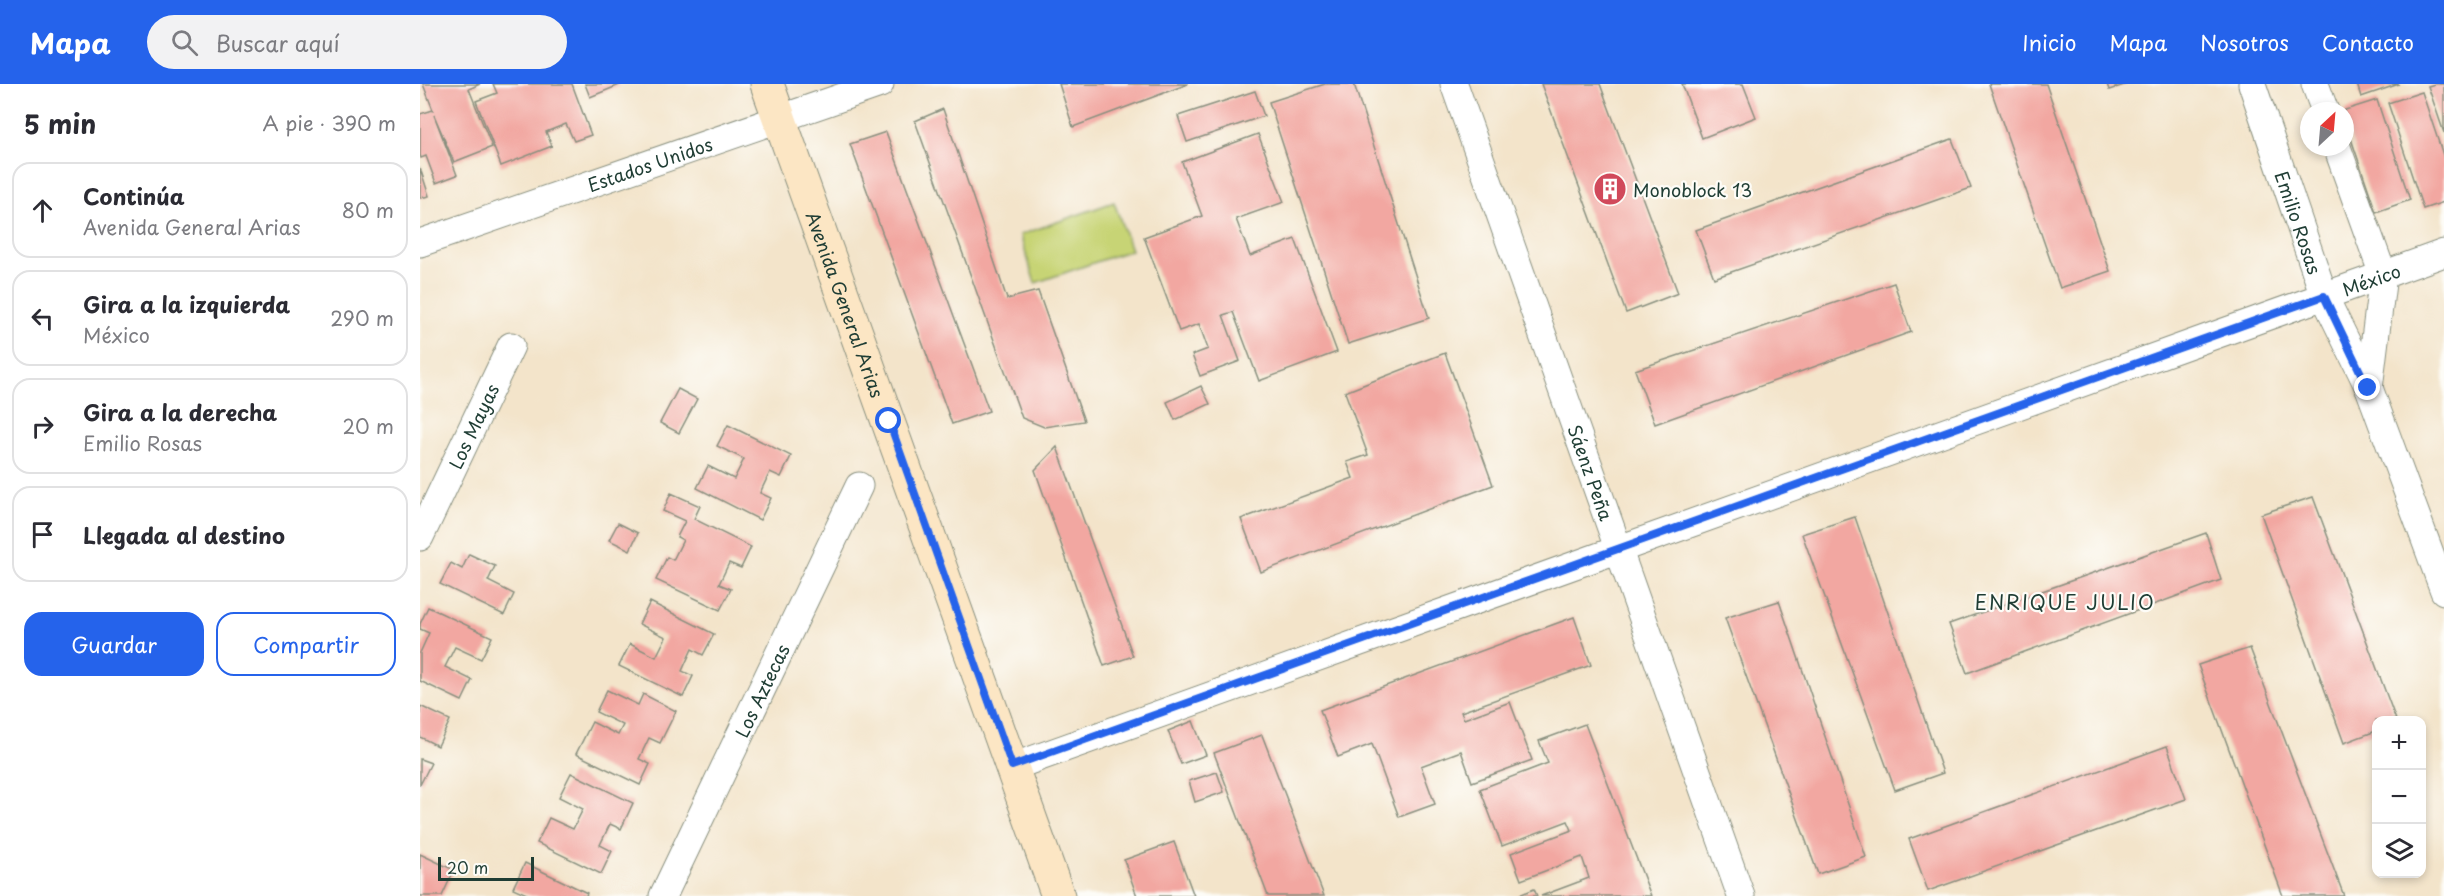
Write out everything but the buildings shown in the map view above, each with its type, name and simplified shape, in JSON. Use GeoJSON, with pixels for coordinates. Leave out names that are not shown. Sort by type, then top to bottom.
{"type":"FeatureCollection","features":[{"type":"Feature","properties":{"kind":"main road","name":"Avenida General Arias"},"geometry":{"type":"LineString","coordinates":[[767,84],[1058,896]]}},
{"type":"Feature","properties":{"kind":"street","name":"Estados Unidos"},"geometry":{"type":"LineString","coordinates":[[420,243],[880,84]]}},
{"type":"Feature","properties":{"kind":"street","name":"Sáenz Peña"},"geometry":{"type":"LineString","coordinates":[[1454,84],[1741,896]]}},
{"type":"Feature","properties":{"kind":"street","name":"Emilio Rosas"},"geometry":{"type":"LineString","coordinates":[[2252,84],[2324,296],[2368,388],[2444,591]]}},
{"type":"Feature","properties":{"kind":"street"},"geometry":{"type":"LineString","coordinates":[[2315,84],[2322,102]]}},
{"type":"Feature","properties":{"kind":"street","name":"Emilio Rosas"},"geometry":{"type":"LineString","coordinates":[[2340,156],[2383,275],[2368,388]]}},
{"type":"Feature","properties":{"kind":"street","name":"México"},"geometry":{"type":"LineString","coordinates":[[1012,766],[2444,253]]}},
{"type":"Feature","properties":{"kind":"street","name":"Los Mayas"},"geometry":{"type":"LineString","coordinates":[[420,537],[511,346]]}},
{"type":"Feature","properties":{"kind":"street","name":"Los Aztecas"},"geometry":{"type":"LineString","coordinates":[[663,896],[859,486]]}},
{"type":"Feature","properties":{"kind":"green space"},"geometry":{"type":"Polygon","coordinates":[[[1114,202],[1131,250],[1035,283],[1020,235],[1114,202]]]}},
{"type":"Feature","properties":{"kind":"place","name":"Monoblock 13"},"geometry":{"type":"Point","coordinates":[1610,189]}},
{"type":"Feature","properties":{"kind":"district","name":"ENRIQUE JULIO"},"geometry":{"type":"Point","coordinates":[2065,602]}},
{"type":"Feature","properties":{"kind":"route"},"geometry":{"type":"LineString","coordinates":[[889,421],[1012,766],[2324,296],[2368,388]]}}]}
